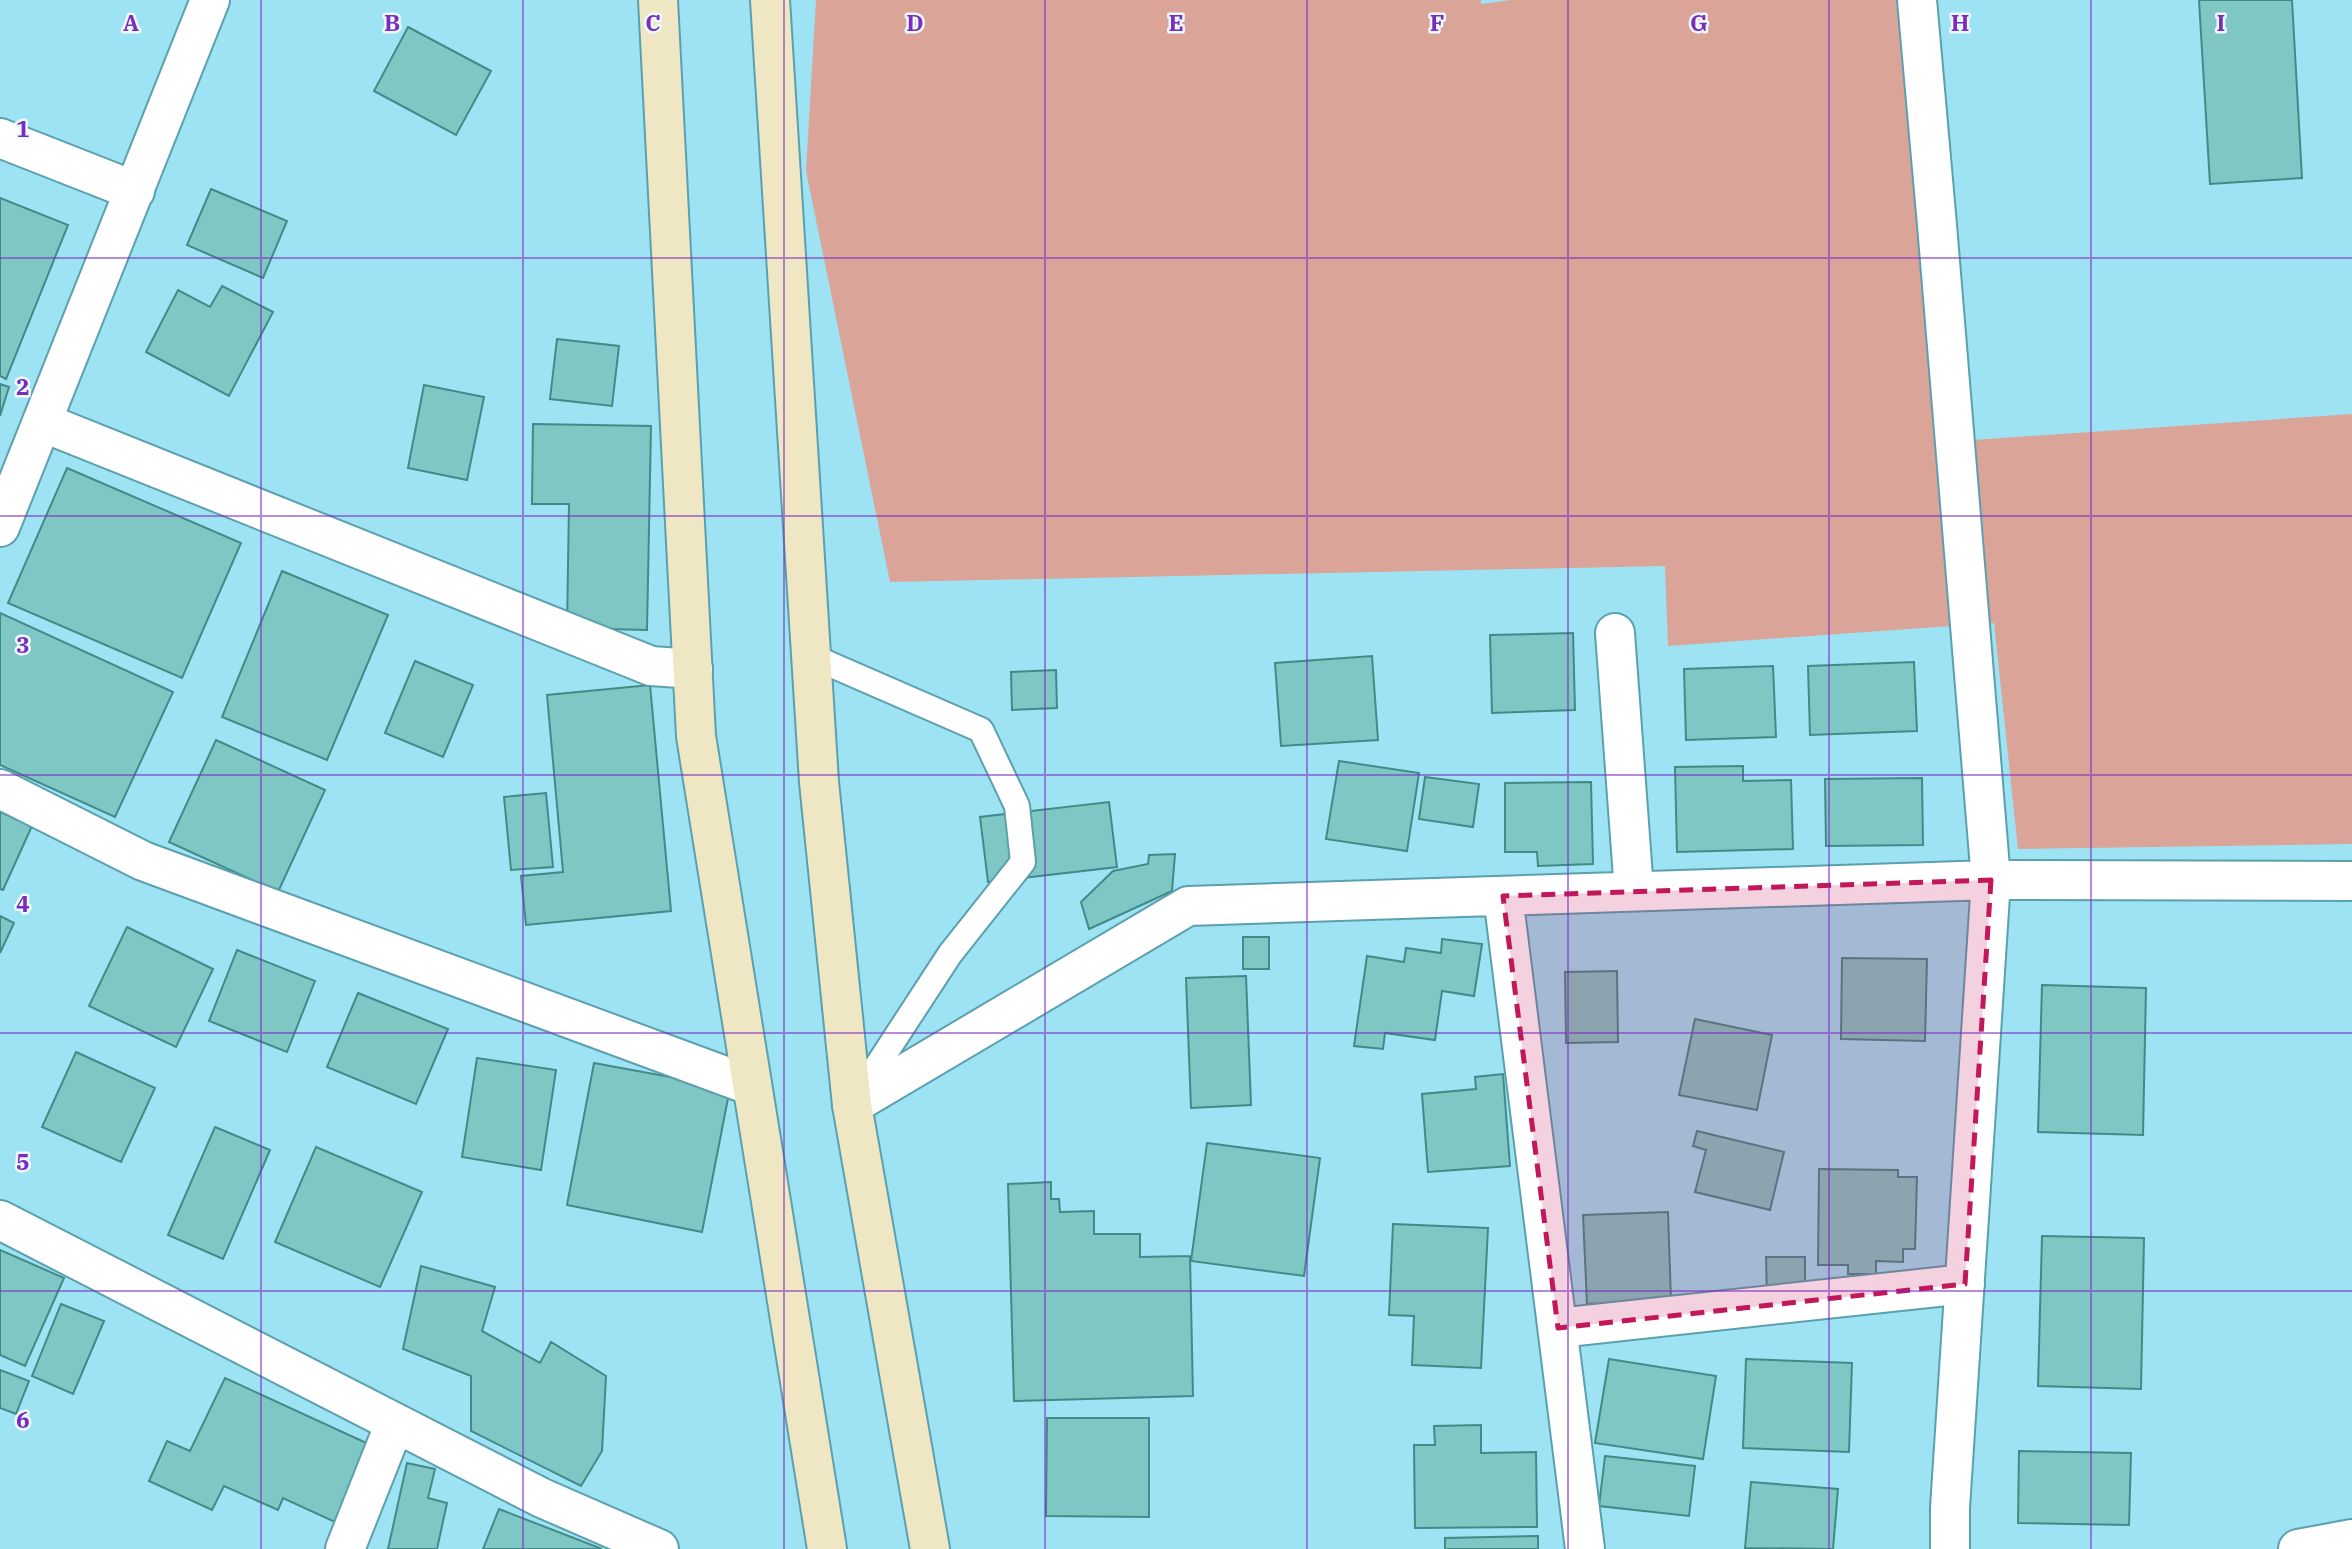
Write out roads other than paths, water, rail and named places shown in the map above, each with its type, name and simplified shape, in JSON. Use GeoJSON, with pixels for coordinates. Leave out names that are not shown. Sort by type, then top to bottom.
{"type":"FeatureCollection","features":[{"type":"Feature","properties":{"kind":"main road"},"geometry":{"type":"LineString","coordinates":[[658,0],[696,736],[827,1549]]}},
{"type":"Feature","properties":{"kind":"main road"},"geometry":{"type":"LineString","coordinates":[[770,0],[819,782],[852,1105],[930,1549]]}},
{"type":"Feature","properties":{"kind":"street"},"geometry":{"type":"LineString","coordinates":[[0,527],[210,0]]}},
{"type":"Feature","properties":{"kind":"street"},"geometry":{"type":"LineString","coordinates":[[1917,0],[1991,880],[1950,1508],[1950,1549]]}},
{"type":"Feature","properties":{"kind":"street"},"geometry":{"type":"LineString","coordinates":[[0,138],[135,191]]}},
{"type":"Feature","properties":{"kind":"street"},"geometry":{"type":"LineString","coordinates":[[42,422],[652,666],[693,669]]}},
{"type":"Feature","properties":{"kind":"street"},"geometry":{"type":"LineString","coordinates":[[1615,633],[1634,891]]}},
{"type":"Feature","properties":{"kind":"street"},"geometry":{"type":"LineString","coordinates":[[0,789],[143,861],[752,1086]]}},
{"type":"Feature","properties":{"kind":"street"},"geometry":{"type":"LineString","coordinates":[[852,1105],[1188,906],[1991,880],[2352,881]]}},
{"type":"Feature","properties":{"kind":"street"},"geometry":{"type":"LineString","coordinates":[[1503,896],[1586,1549]]}},
{"type":"Feature","properties":{"kind":"street"},"geometry":{"type":"LineString","coordinates":[[0,1220],[542,1498],[659,1549]]}},
{"type":"Feature","properties":{"kind":"street"},"geometry":{"type":"LineString","coordinates":[[1558,1328],[1965,1284]]}},
{"type":"Feature","properties":{"kind":"street"},"geometry":{"type":"LineString","coordinates":[[345,1549],[395,1423]]}},
{"type":"Feature","properties":{"kind":"street"},"geometry":{"type":"LineString","coordinates":[[2298,1549],[2352,1539]]}},
{"type":"Feature","properties":{"kind":"lane"},"geometry":{"type":"LineString","coordinates":[[811,656],[981,730],[1017,806],[1023,862],[950,954],[852,1105]]}}]}
